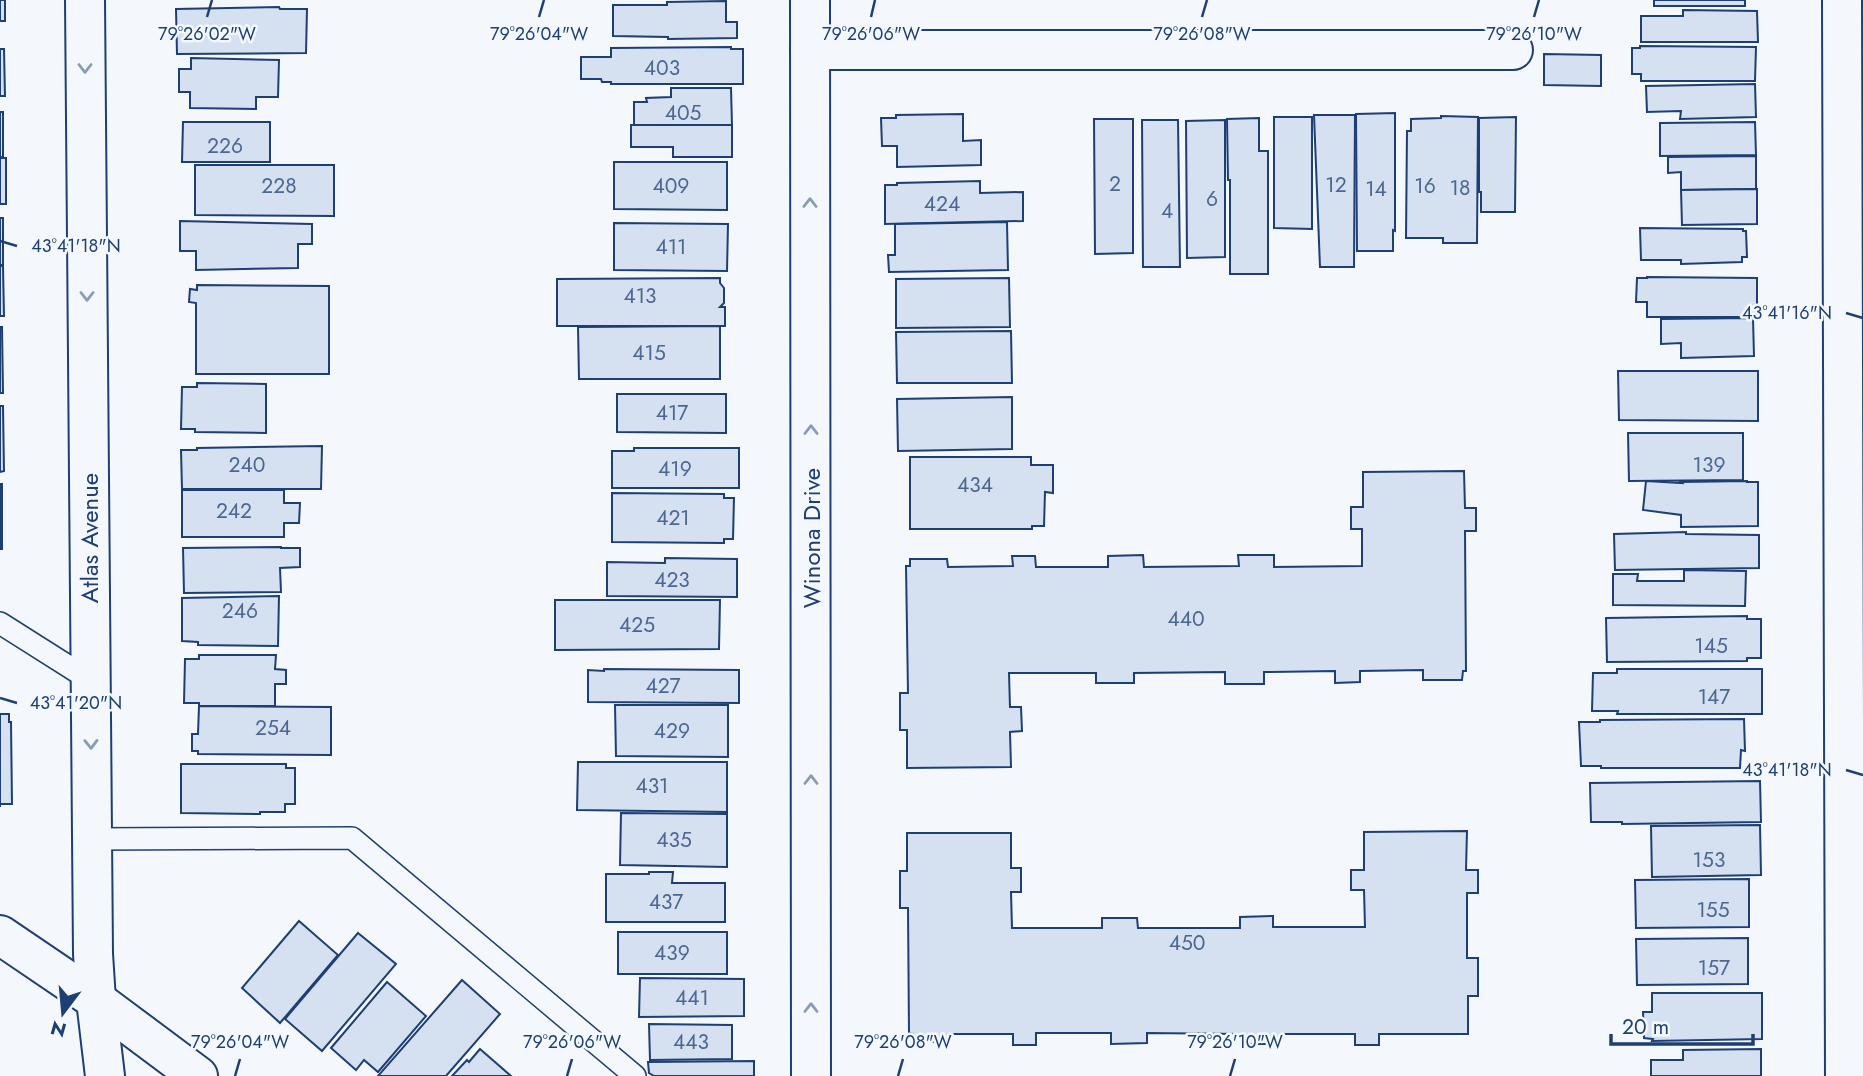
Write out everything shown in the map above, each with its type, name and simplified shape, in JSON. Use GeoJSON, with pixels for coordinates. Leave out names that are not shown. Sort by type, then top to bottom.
{"type":"FeatureCollection","features":[{"type":"Feature","properties":{"kind":"street","name":"Atlas Avenue"},"geometry":{"type":"LineString","coordinates":[[85,0],[93,954],[104,1076]]}},
{"type":"Feature","properties":{"kind":"street","name":"Winona Drive"},"geometry":{"type":"LineString","coordinates":[[810,0],[811,1076]]}},
{"type":"Feature","properties":{"kind":"street"},"geometry":{"type":"LineString","coordinates":[[1842,0],[1846,1076]]}},
{"type":"Feature","properties":{"kind":"street"},"geometry":{"type":"LineString","coordinates":[[810,50],[1513,50]]}},
{"type":"Feature","properties":{"kind":"street"},"geometry":{"type":"LineString","coordinates":[[0,935],[96,1000],[198,1076]]}},
{"type":"Feature","properties":{"kind":"lane"},"geometry":{"type":"LineString","coordinates":[[0,623],[90,680]]}},
{"type":"Feature","properties":{"kind":"lane"},"geometry":{"type":"LineString","coordinates":[[92,839],[352,838],[635,1076]]}},
{"type":"Feature","properties":{"kind":"building"},"geometry":{"type":"Polygon","coordinates":[[[0,0],[5,0],[5,21],[0,21],[0,0]]]}},
{"type":"Feature","properties":{"kind":"building"},"geometry":{"type":"Polygon","coordinates":[[[1654,0],[1745,0],[1745,6],[1654,6],[1654,0]]]}},
{"type":"Feature","properties":{"kind":"building"},"geometry":{"type":"Polygon","coordinates":[[[726,1],[726,22],[737,22],[737,38],[668,39],[613,36],[613,5],[726,1]]]}},
{"type":"Feature","properties":{"kind":"building"},"geometry":{"type":"Polygon","coordinates":[[[176,9],[307,9],[306,53],[177,54],[176,9]]]}},
{"type":"Feature","properties":{"kind":"building"},"geometry":{"type":"Polygon","coordinates":[[[1683,10],[1757,11],[1758,42],[1641,42],[1641,16],[1683,16],[1683,10]]]}},
{"type":"Feature","properties":{"kind":"building"},"geometry":{"type":"Polygon","coordinates":[[[1756,47],[1755,81],[1641,81],[1641,74],[1632,74],[1632,48],[1756,47]]]}},
{"type":"Feature","properties":{"kind":"building"},"geometry":{"type":"Polygon","coordinates":[[[611,48],[743,49],[743,84],[611,84],[602,82],[601,79],[581,79],[581,57],[611,57],[611,48]]]}},
{"type":"Feature","properties":{"kind":"building"},"geometry":{"type":"Polygon","coordinates":[[[0,49],[4,49],[5,96],[0,96],[0,49]]]}},
{"type":"Feature","properties":{"kind":"building"},"geometry":{"type":"Polygon","coordinates":[[[1544,54],[1601,55],[1601,86],[1544,85],[1544,54]]]}},
{"type":"Feature","properties":{"kind":"building"},"geometry":{"type":"Polygon","coordinates":[[[191,58],[279,60],[278,97],[256,97],[256,109],[190,108],[190,92],[179,92],[179,69],[191,69],[191,58]]]}},
{"type":"Feature","properties":{"kind":"building"},"geometry":{"type":"Polygon","coordinates":[[[1755,84],[1756,117],[1680,119],[1681,111],[1647,112],[1646,86],[1755,84]]]}},
{"type":"Feature","properties":{"kind":"building"},"geometry":{"type":"Polygon","coordinates":[[[671,88],[731,88],[732,125],[634,125],[634,102],[647,102],[646,98],[671,97],[671,88]]]}},
{"type":"Feature","properties":{"kind":"building"},"geometry":{"type":"Polygon","coordinates":[[[0,112],[3,112],[3,157],[0,157],[0,112]]]}},
{"type":"Feature","properties":{"kind":"building"},"geometry":{"type":"Polygon","coordinates":[[[1395,113],[1393,251],[1357,251],[1356,114],[1395,113]]]}},
{"type":"Feature","properties":{"kind":"building"},"geometry":{"type":"Polygon","coordinates":[[[963,114],[963,141],[981,140],[981,165],[897,167],[897,146],[882,146],[881,118],[896,118],[896,115],[963,114]]]}},
{"type":"Feature","properties":{"kind":"building"},"geometry":{"type":"Polygon","coordinates":[[[1314,115],[1355,115],[1354,267],[1320,267],[1314,115]]]}},
{"type":"Feature","properties":{"kind":"building"},"geometry":{"type":"Polygon","coordinates":[[[1441,116],[1478,117],[1477,243],[1443,243],[1443,238],[1406,238],[1407,131],[1411,131],[1411,119],[1441,116]]]}},
{"type":"Feature","properties":{"kind":"building"},"geometry":{"type":"Polygon","coordinates":[[[1274,117],[1312,117],[1312,229],[1274,228],[1274,117]]]}},
{"type":"Feature","properties":{"kind":"building"},"geometry":{"type":"Polygon","coordinates":[[[1516,117],[1515,212],[1481,212],[1479,118],[1516,117]]]}},
{"type":"Feature","properties":{"kind":"building"},"geometry":{"type":"Polygon","coordinates":[[[1259,118],[1259,151],[1268,151],[1268,274],[1230,274],[1227,119],[1259,118]]]}},
{"type":"Feature","properties":{"kind":"building"},"geometry":{"type":"Polygon","coordinates":[[[1094,119],[1133,119],[1133,253],[1095,254],[1094,119]]]}},
{"type":"Feature","properties":{"kind":"building"},"geometry":{"type":"Polygon","coordinates":[[[1142,120],[1178,120],[1180,267],[1143,267],[1142,120]]]}},
{"type":"Feature","properties":{"kind":"building"},"geometry":{"type":"Polygon","coordinates":[[[1225,120],[1225,257],[1187,258],[1186,121],[1225,120]]]}},
{"type":"Feature","properties":{"kind":"building"},"geometry":{"type":"Polygon","coordinates":[[[183,122],[270,122],[270,162],[182,162],[183,122]]]}},
{"type":"Feature","properties":{"kind":"building"},"geometry":{"type":"Polygon","coordinates":[[[1755,122],[1756,155],[1660,156],[1660,123],[1755,122]]]}},
{"type":"Feature","properties":{"kind":"building"},"geometry":{"type":"Polygon","coordinates":[[[631,125],[732,125],[732,157],[673,157],[673,147],[631,147],[631,125]]]}},
{"type":"Feature","properties":{"kind":"building"},"geometry":{"type":"Polygon","coordinates":[[[1756,156],[1756,189],[1681,190],[1681,172],[1668,173],[1668,157],[1756,156]]]}},
{"type":"Feature","properties":{"kind":"building"},"geometry":{"type":"Polygon","coordinates":[[[0,158],[6,158],[6,204],[0,204],[0,158]]]}},
{"type":"Feature","properties":{"kind":"building"},"geometry":{"type":"Polygon","coordinates":[[[614,162],[727,162],[727,210],[614,209],[614,162]]]}},
{"type":"Feature","properties":{"kind":"building"},"geometry":{"type":"Polygon","coordinates":[[[195,165],[334,165],[334,216],[195,215],[195,165]]]}},
{"type":"Feature","properties":{"kind":"building"},"geometry":{"type":"Polygon","coordinates":[[[980,181],[980,193],[1023,192],[1023,221],[885,224],[885,185],[980,181]]]}},
{"type":"Feature","properties":{"kind":"building"},"geometry":{"type":"Polygon","coordinates":[[[1757,189],[1757,224],[1682,225],[1681,190],[1757,189]]]}},
{"type":"Feature","properties":{"kind":"building"},"geometry":{"type":"Polygon","coordinates":[[[0,218],[3,218],[3,265],[0,265],[0,218]]]}},
{"type":"Feature","properties":{"kind":"building"},"geometry":{"type":"Polygon","coordinates":[[[180,221],[312,224],[312,244],[298,244],[298,268],[196,270],[196,251],[180,251],[180,221]]]}},
{"type":"Feature","properties":{"kind":"building"},"geometry":{"type":"Polygon","coordinates":[[[1007,222],[1008,270],[889,272],[888,255],[895,255],[895,224],[1007,222]]]}},
{"type":"Feature","properties":{"kind":"building"},"geometry":{"type":"Polygon","coordinates":[[[614,223],[728,224],[727,271],[614,270],[614,223]]]}},
{"type":"Feature","properties":{"kind":"building"},"geometry":{"type":"Polygon","coordinates":[[[1640,228],[1743,229],[1746,231],[1747,257],[1742,257],[1742,262],[1681,264],[1681,260],[1641,260],[1640,228]]]}},
{"type":"Feature","properties":{"kind":"building"},"geometry":{"type":"Polygon","coordinates":[[[0,266],[3,266],[4,316],[0,316],[0,266]]]}},
{"type":"Feature","properties":{"kind":"building"},"geometry":{"type":"Polygon","coordinates":[[[720,278],[724,288],[724,303],[720,307],[725,307],[725,326],[557,326],[557,279],[720,278]]]}},
{"type":"Feature","properties":{"kind":"building"},"geometry":{"type":"Polygon","coordinates":[[[1009,278],[1010,327],[896,328],[896,279],[1009,278]]]}},
{"type":"Feature","properties":{"kind":"building"},"geometry":{"type":"Polygon","coordinates":[[[1637,278],[1757,278],[1757,317],[1647,317],[1647,302],[1636,302],[1637,278]]]}},
{"type":"Feature","properties":{"kind":"building"},"geometry":{"type":"Polygon","coordinates":[[[197,285],[329,286],[329,374],[196,374],[196,303],[189,302],[190,289],[197,290],[197,285]]]}},
{"type":"Feature","properties":{"kind":"building"},"geometry":{"type":"Polygon","coordinates":[[[1753,318],[1754,356],[1681,358],[1681,343],[1661,344],[1661,319],[1753,318]]]}},
{"type":"Feature","properties":{"kind":"building"},"geometry":{"type":"Polygon","coordinates":[[[720,326],[720,379],[579,379],[578,327],[720,326]]]}},
{"type":"Feature","properties":{"kind":"building"},"geometry":{"type":"Polygon","coordinates":[[[2,327],[3,393],[0,393],[2,327]]]}},
{"type":"Feature","properties":{"kind":"building"},"geometry":{"type":"Polygon","coordinates":[[[1011,331],[1012,383],[897,383],[896,332],[1011,331]]]}},
{"type":"Feature","properties":{"kind":"building"},"geometry":{"type":"Polygon","coordinates":[[[1618,371],[1758,371],[1758,421],[1619,420],[1618,371]]]}},
{"type":"Feature","properties":{"kind":"building"},"geometry":{"type":"Polygon","coordinates":[[[197,383],[266,384],[266,433],[195,432],[195,429],[181,429],[182,387],[197,387],[197,383]]]}},
{"type":"Feature","properties":{"kind":"building"},"geometry":{"type":"Polygon","coordinates":[[[617,394],[726,394],[726,433],[617,432],[617,394]]]}},
{"type":"Feature","properties":{"kind":"building"},"geometry":{"type":"Polygon","coordinates":[[[1012,397],[1012,449],[898,451],[897,399],[1012,397]]]}},
{"type":"Feature","properties":{"kind":"building"},"geometry":{"type":"Polygon","coordinates":[[[0,406],[3,406],[4,471],[0,472],[0,406]]]}},
{"type":"Feature","properties":{"kind":"building"},"geometry":{"type":"Polygon","coordinates":[[[1628,433],[1743,433],[1743,480],[1629,481],[1628,433]]]}},
{"type":"Feature","properties":{"kind":"building"},"geometry":{"type":"Polygon","coordinates":[[[322,446],[321,489],[182,489],[181,450],[322,446]]]}},
{"type":"Feature","properties":{"kind":"building"},"geometry":{"type":"Polygon","coordinates":[[[634,448],[739,448],[739,488],[612,488],[612,451],[634,451],[634,448]]]}},
{"type":"Feature","properties":{"kind":"building"},"geometry":{"type":"Polygon","coordinates":[[[910,457],[1031,457],[1031,465],[1053,465],[1053,493],[1045,492],[1044,526],[1032,526],[1032,529],[910,529],[910,457]]]}},
{"type":"Feature","properties":{"kind":"building"},"geometry":{"type":"Polygon","coordinates":[[[1464,471],[1465,508],[1476,508],[1476,531],[1465,531],[1466,671],[1463,671],[1462,680],[1423,680],[1423,670],[1360,671],[1360,682],[1335,683],[1335,671],[1264,672],[1264,684],[1225,684],[1225,672],[1134,673],[1134,683],[1096,683],[1096,673],[1009,673],[1010,707],[1021,707],[1022,731],[1010,732],[1011,767],[907,768],[907,730],[900,730],[900,693],[908,693],[906,566],[910,566],[910,559],[947,559],[948,567],[1013,566],[1012,556],[1035,556],[1036,567],[1108,567],[1108,556],[1143,555],[1144,567],[1239,566],[1238,555],[1274,555],[1274,567],[1362,566],[1362,529],[1351,529],[1351,507],[1363,507],[1363,472],[1464,471]]]}},
{"type":"Feature","properties":{"kind":"building"},"geometry":{"type":"Polygon","coordinates":[[[1646,481],[1758,482],[1758,526],[1681,527],[1681,515],[1643,510],[1646,481]]]}},
{"type":"Feature","properties":{"kind":"building"},"geometry":{"type":"Polygon","coordinates":[[[2,484],[2,549],[0,549],[2,484]]]}},
{"type":"Feature","properties":{"kind":"building"},"geometry":{"type":"Polygon","coordinates":[[[182,490],[284,490],[284,503],[300,503],[299,523],[284,523],[284,537],[182,537],[182,490]]]}},
{"type":"Feature","properties":{"kind":"building"},"geometry":{"type":"Polygon","coordinates":[[[612,493],[724,494],[724,498],[734,498],[733,539],[724,539],[724,543],[612,542],[612,493]]]}},
{"type":"Feature","properties":{"kind":"building"},"geometry":{"type":"Polygon","coordinates":[[[1686,532],[1759,535],[1759,568],[1615,570],[1614,534],[1686,532]]]}},
{"type":"Feature","properties":{"kind":"building"},"geometry":{"type":"Polygon","coordinates":[[[183,548],[300,548],[300,567],[280,568],[281,592],[184,593],[183,548]]]}},
{"type":"Feature","properties":{"kind":"building"},"geometry":{"type":"Polygon","coordinates":[[[665,558],[737,559],[737,597],[607,596],[607,562],[665,563],[665,558]]]}},
{"type":"Feature","properties":{"kind":"building"},"geometry":{"type":"Polygon","coordinates":[[[1684,570],[1746,571],[1745,606],[1613,605],[1613,574],[1638,574],[1637,581],[1684,581],[1684,570]]]}},
{"type":"Feature","properties":{"kind":"building"},"geometry":{"type":"Polygon","coordinates":[[[279,596],[278,646],[198,645],[198,642],[182,641],[182,598],[279,596]]]}},
{"type":"Feature","properties":{"kind":"building"},"geometry":{"type":"Polygon","coordinates":[[[555,600],[720,600],[719,649],[555,650],[555,600]]]}},
{"type":"Feature","properties":{"kind":"building"},"geometry":{"type":"Polygon","coordinates":[[[1747,616],[1747,619],[1761,619],[1761,658],[1747,658],[1747,661],[1607,662],[1606,618],[1747,616]]]}},
{"type":"Feature","properties":{"kind":"building"},"geometry":{"type":"Polygon","coordinates":[[[199,655],[276,655],[275,669],[286,670],[286,684],[275,684],[275,706],[199,706],[199,703],[184,703],[185,659],[199,659],[199,655]]]}},
{"type":"Feature","properties":{"kind":"building"},"geometry":{"type":"Polygon","coordinates":[[[1617,669],[1762,669],[1762,714],[1617,714],[1618,711],[1592,711],[1593,673],[1617,673],[1617,669]]]}},
{"type":"Feature","properties":{"kind":"building"},"geometry":{"type":"Polygon","coordinates":[[[588,670],[739,670],[739,703],[588,702],[588,670]]]}},
{"type":"Feature","properties":{"kind":"building"},"geometry":{"type":"Polygon","coordinates":[[[615,705],[728,705],[728,757],[616,756],[615,705]]]}},
{"type":"Feature","properties":{"kind":"building"},"geometry":{"type":"Polygon","coordinates":[[[199,706],[331,707],[331,755],[198,754],[198,751],[192,751],[192,734],[198,734],[199,706]]]}},
{"type":"Feature","properties":{"kind":"building"},"geometry":{"type":"Polygon","coordinates":[[[0,714],[9,714],[11,722],[12,804],[0,804],[0,714]]]}},
{"type":"Feature","properties":{"kind":"building"},"geometry":{"type":"Polygon","coordinates":[[[1744,719],[1745,751],[1741,750],[1740,768],[1581,766],[1579,722],[1744,719]]]}},
{"type":"Feature","properties":{"kind":"building"},"geometry":{"type":"Polygon","coordinates":[[[578,762],[727,762],[727,812],[577,810],[578,762]]]}},
{"type":"Feature","properties":{"kind":"building"},"geometry":{"type":"Polygon","coordinates":[[[181,764],[286,764],[286,768],[295,768],[295,804],[285,804],[285,812],[260,814],[181,813],[181,764]]]}},
{"type":"Feature","properties":{"kind":"building"},"geometry":{"type":"Polygon","coordinates":[[[1760,781],[1761,822],[1591,822],[1590,783],[1760,781]]]}},
{"type":"Feature","properties":{"kind":"building"},"geometry":{"type":"Polygon","coordinates":[[[621,813],[727,814],[727,867],[620,865],[621,813]]]}},
{"type":"Feature","properties":{"kind":"building"},"geometry":{"type":"Polygon","coordinates":[[[1760,825],[1761,875],[1652,877],[1651,826],[1760,825]]]}},
{"type":"Feature","properties":{"kind":"building"},"geometry":{"type":"Polygon","coordinates":[[[1467,831],[1466,870],[1478,870],[1478,893],[1467,893],[1467,958],[1478,958],[1478,996],[1468,996],[1468,1034],[1379,1034],[1379,1045],[1355,1045],[1355,1034],[1280,1034],[1280,1044],[1242,1044],[1242,1034],[1147,1033],[1147,1043],[1111,1044],[1111,1033],[1036,1033],[1036,1045],[1013,1045],[1013,1034],[949,1034],[949,1042],[913,1042],[913,1034],[909,1033],[908,908],[900,908],[900,871],[907,871],[907,833],[1011,833],[1011,868],[1021,868],[1021,892],[1011,892],[1012,928],[1102,928],[1102,918],[1137,918],[1138,928],[1240,928],[1240,917],[1273,916],[1273,927],[1365,927],[1364,890],[1351,890],[1351,870],[1364,870],[1364,832],[1467,831]]]}},
{"type":"Feature","properties":{"kind":"building"},"geometry":{"type":"Polygon","coordinates":[[[673,872],[672,883],[725,883],[725,922],[606,922],[606,874],[673,872]]]}},
{"type":"Feature","properties":{"kind":"building"},"geometry":{"type":"Polygon","coordinates":[[[1749,879],[1749,927],[1636,928],[1635,880],[1749,879]]]}},
{"type":"Feature","properties":{"kind":"building"},"geometry":{"type":"Polygon","coordinates":[[[299,921],[338,955],[280,1023],[242,988],[299,921]]]}},
{"type":"Feature","properties":{"kind":"building"},"geometry":{"type":"Polygon","coordinates":[[[618,932],[727,932],[727,974],[618,974],[618,932]]]}},
{"type":"Feature","properties":{"kind":"building"},"geometry":{"type":"Polygon","coordinates":[[[358,933],[396,964],[322,1051],[285,1019],[358,933]]]}},
{"type":"Feature","properties":{"kind":"building"},"geometry":{"type":"Polygon","coordinates":[[[1748,938],[1748,984],[1637,985],[1636,939],[1748,938]]]}},
{"type":"Feature","properties":{"kind":"building"},"geometry":{"type":"Polygon","coordinates":[[[640,978],[744,979],[744,1016],[639,1017],[640,978]]]}},
{"type":"Feature","properties":{"kind":"building"},"geometry":{"type":"Polygon","coordinates":[[[462,980],[500,1014],[446,1076],[378,1076],[462,980]]]}},
{"type":"Feature","properties":{"kind":"building"},"geometry":{"type":"Polygon","coordinates":[[[387,982],[426,1016],[378,1072],[364,1060],[356,1070],[331,1048],[387,982]]]}},
{"type":"Feature","properties":{"kind":"building"},"geometry":{"type":"Polygon","coordinates":[[[1652,993],[1762,993],[1762,1039],[1652,1041],[1653,1039],[1644,1038],[1643,1012],[1652,1012],[1652,993]]]}},
{"type":"Feature","properties":{"kind":"building"},"geometry":{"type":"Polygon","coordinates":[[[649,1024],[732,1025],[732,1059],[650,1060],[649,1024]]]}},
{"type":"Feature","properties":{"kind":"building"},"geometry":{"type":"Polygon","coordinates":[[[480,1049],[511,1076],[452,1076],[480,1049]]]}},
{"type":"Feature","properties":{"kind":"building"},"geometry":{"type":"Polygon","coordinates":[[[1761,1049],[1761,1076],[1651,1076],[1651,1060],[1683,1060],[1683,1050],[1761,1049]]]}},
{"type":"Feature","properties":{"kind":"building"},"geometry":{"type":"Polygon","coordinates":[[[754,1061],[754,1076],[654,1076],[649,1073],[648,1062],[754,1061]]]}}]}
